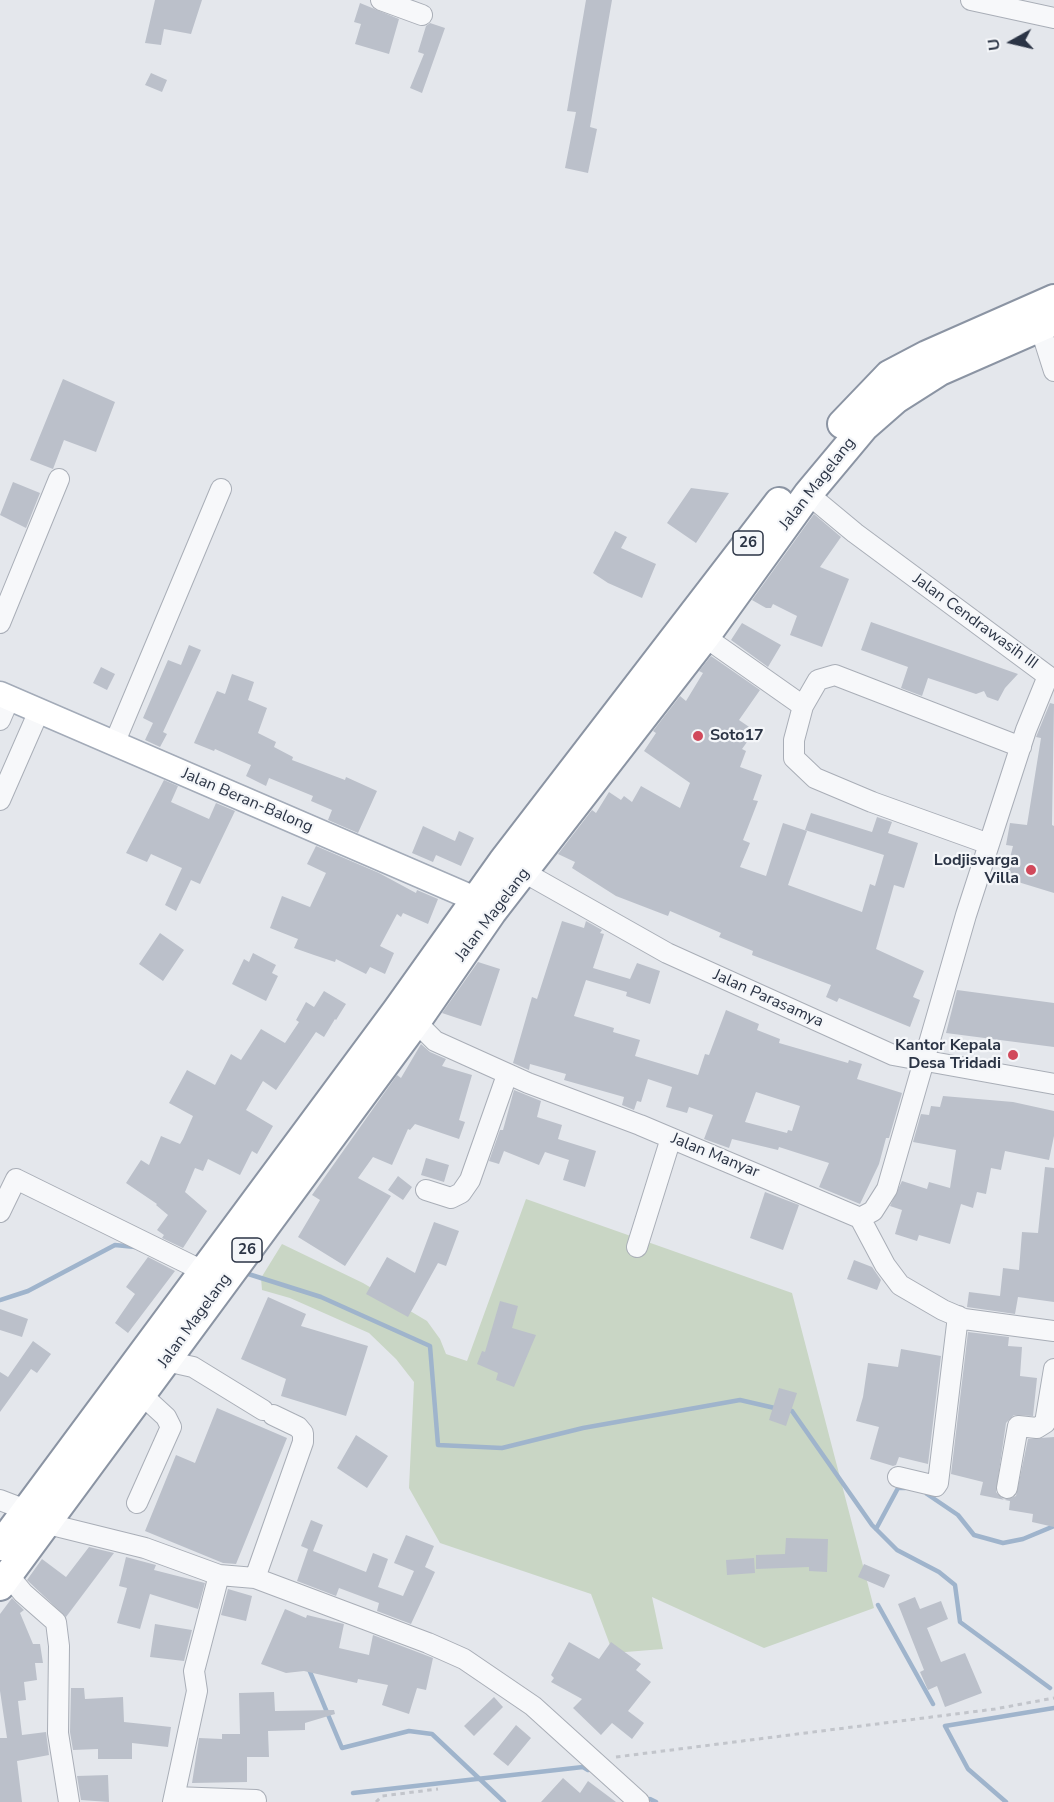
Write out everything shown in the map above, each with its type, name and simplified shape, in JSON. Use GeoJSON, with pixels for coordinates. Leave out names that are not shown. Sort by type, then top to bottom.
{"type":"FeatureCollection","features":[{"type":"Feature","properties":{"kind":"highway","name":"Jalan Magelang"},"geometry":{"type":"LineString","coordinates":[[4,1580],[37,1517],[203,1271],[397,1010],[514,866],[854,409],[889,375],[927,355],[1054,299]]}},
{"type":"Feature","properties":{"kind":"highway","name":"Jalan Magelang"},"geometry":{"type":"LineString","coordinates":[[514,866],[705,637],[808,494],[864,427],[896,399],[940,371],[1047,324]]}},
{"type":"Feature","properties":{"kind":"highway","name":"Jalan Magelang"},"geometry":{"type":"LineString","coordinates":[[0,1546],[37,1517],[141,1394],[416,1022],[483,906]]}},
{"type":"Feature","properties":{"kind":"main road","name":"Jalan Beran-Balong"},"geometry":{"type":"LineString","coordinates":[[3,705],[39,711],[483,906]]}},
{"type":"Feature","properties":{"kind":"street"},"geometry":{"type":"LineString","coordinates":[[381,0],[422,15]]}},
{"type":"Feature","properties":{"kind":"street"},"geometry":{"type":"LineString","coordinates":[[971,0],[1009,4],[1054,18]]}},
{"type":"Feature","properties":{"kind":"street"},"geometry":{"type":"LineString","coordinates":[[1047,324],[1054,371]]}},
{"type":"Feature","properties":{"kind":"street"},"geometry":{"type":"LineString","coordinates":[[0,623],[59,479]]}},
{"type":"Feature","properties":{"kind":"street"},"geometry":{"type":"LineString","coordinates":[[114,744],[222,489]]}},
{"type":"Feature","properties":{"kind":"street","name":"Jalan Cendrawasih III"},"geometry":{"type":"LineString","coordinates":[[808,494],[855,533],[1052,672],[1021,747],[989,844],[923,1063]]}},
{"type":"Feature","properties":{"kind":"street"},"geometry":{"type":"LineString","coordinates":[[705,637],[803,706]]}},
{"type":"Feature","properties":{"kind":"street"},"geometry":{"type":"LineString","coordinates":[[989,844],[872,802],[815,778],[794,758],[794,740],[803,706],[818,680],[835,675],[1021,747]]}},
{"type":"Feature","properties":{"kind":"street"},"geometry":{"type":"LineString","coordinates":[[0,800],[39,711]]}},
{"type":"Feature","properties":{"kind":"street","name":"Jalan Parasamya"},"geometry":{"type":"LineString","coordinates":[[514,866],[667,953],[893,1055],[923,1063],[1054,1084]]}},
{"type":"Feature","properties":{"kind":"street","name":"Jalan Manyar"},"geometry":{"type":"LineString","coordinates":[[416,1022],[435,1041],[507,1075],[671,1138],[860,1218]]}},
{"type":"Feature","properties":{"kind":"street"},"geometry":{"type":"LineString","coordinates":[[923,1063],[887,1190],[873,1211],[860,1218],[885,1265],[900,1285],[958,1316],[1054,1331]]}},
{"type":"Feature","properties":{"kind":"street"},"geometry":{"type":"LineString","coordinates":[[426,1190],[451,1198],[461,1193],[470,1180],[507,1075]]}},
{"type":"Feature","properties":{"kind":"street"},"geometry":{"type":"LineString","coordinates":[[637,1247],[671,1138]]}},
{"type":"Feature","properties":{"kind":"street"},"geometry":{"type":"LineString","coordinates":[[0,1212],[16,1179],[203,1271]]}},
{"type":"Feature","properties":{"kind":"street"},"geometry":{"type":"LineString","coordinates":[[898,1477],[936,1486],[938,1483],[958,1316]]}},
{"type":"Feature","properties":{"kind":"street"},"geometry":{"type":"LineString","coordinates":[[166,1360],[194,1367],[268,1412],[298,1427],[303,1433],[303,1442],[255,1578]]}},
{"type":"Feature","properties":{"kind":"street"},"geometry":{"type":"LineString","coordinates":[[1007,1488],[1018,1426],[1037,1428],[1046,1423],[1054,1370]]}},
{"type":"Feature","properties":{"kind":"street"},"geometry":{"type":"LineString","coordinates":[[137,1503],[171,1427],[166,1417],[141,1394]]}},
{"type":"Feature","properties":{"kind":"street"},"geometry":{"type":"LineString","coordinates":[[0,1500],[37,1517],[145,1548],[219,1575],[255,1578],[428,1642],[464,1659],[533,1706],[639,1802]]}},
{"type":"Feature","properties":{"kind":"street"},"geometry":{"type":"LineString","coordinates":[[219,1575],[194,1671],[197,1691],[173,1799],[256,1800]]}},
{"type":"Feature","properties":{"kind":"street"},"geometry":{"type":"LineString","coordinates":[[4,1580],[23,1593],[56,1622],[59,1646],[58,1733],[69,1802]]}},
{"type":"Feature","properties":{"kind":"path"},"geometry":{"type":"LineString","coordinates":[[593,1759],[995,1709],[1054,1698]]}},
{"type":"Feature","properties":{"kind":"path"},"geometry":{"type":"LineString","coordinates":[[376,1802],[382,1796],[438,1789]]}},
{"type":"Feature","properties":{"kind":"green space"},"geometry":{"type":"Polygon","coordinates":[[[526,1199],[792,1293],[874,1608],[764,1648],[652,1597],[663,1649],[613,1653],[591,1594],[440,1543],[409,1488],[414,1382],[396,1359],[369,1333],[290,1298],[262,1290],[261,1278],[282,1244],[363,1283],[427,1321],[440,1339],[446,1354],[467,1361],[526,1199]]]}},
{"type":"Feature","properties":{"kind":"building"},"geometry":{"type":"Polygon","coordinates":[[[155,0],[202,0],[191,34],[164,29],[161,45],[145,43],[155,0]]]}},
{"type":"Feature","properties":{"kind":"building"},"geometry":{"type":"Polygon","coordinates":[[[586,0],[612,0],[590,127],[597,129],[588,173],[565,168],[576,112],[567,111],[586,0]]]}},
{"type":"Feature","properties":{"kind":"building"},"geometry":{"type":"Polygon","coordinates":[[[360,3],[399,19],[389,54],[355,44],[361,24],[354,22],[360,3]]]}},
{"type":"Feature","properties":{"kind":"building"},"geometry":{"type":"Polygon","coordinates":[[[430,23],[445,28],[422,93],[410,88],[424,54],[418,52],[426,26],[430,23]]]}},
{"type":"Feature","properties":{"kind":"building"},"geometry":{"type":"Polygon","coordinates":[[[151,73],[167,80],[162,92],[145,85],[151,73]]]}},
{"type":"Feature","properties":{"kind":"building"},"geometry":{"type":"Polygon","coordinates":[[[63,379],[115,402],[96,452],[64,440],[53,469],[30,460],[63,379]]]}},
{"type":"Feature","properties":{"kind":"building"},"geometry":{"type":"Polygon","coordinates":[[[13,482],[40,493],[26,528],[0,515],[13,482]]]}},
{"type":"Feature","properties":{"kind":"building"},"geometry":{"type":"Polygon","coordinates":[[[691,488],[729,493],[696,543],[667,523],[691,488]]]}},
{"type":"Feature","properties":{"kind":"building"},"geometry":{"type":"Polygon","coordinates":[[[814,514],[841,537],[820,567],[849,579],[822,647],[790,635],[797,616],[773,604],[771,608],[766,608],[752,600],[814,514]]]}},
{"type":"Feature","properties":{"kind":"building"},"geometry":{"type":"Polygon","coordinates":[[[615,531],[627,537],[621,548],[656,564],[642,598],[608,583],[593,573],[615,531]]]}},
{"type":"Feature","properties":{"kind":"building"},"geometry":{"type":"Polygon","coordinates":[[[871,622],[1018,674],[1005,688],[998,701],[987,697],[984,691],[976,694],[928,678],[922,696],[901,688],[908,667],[861,650],[871,622]]]}},
{"type":"Feature","properties":{"kind":"building"},"geometry":{"type":"Polygon","coordinates":[[[742,623],[781,645],[768,667],[731,640],[742,623]]]}},
{"type":"Feature","properties":{"kind":"building"},"geometry":{"type":"Polygon","coordinates":[[[189,645],[201,650],[163,732],[167,734],[160,747],[145,740],[153,723],[143,718],[168,660],[181,665],[189,645]]]}},
{"type":"Feature","properties":{"kind":"building"},"geometry":{"type":"Polygon","coordinates":[[[711,656],[760,690],[739,720],[755,731],[742,749],[746,751],[740,767],[762,775],[753,800],[758,801],[743,840],[750,843],[740,867],[766,876],[783,823],[807,831],[788,885],[862,912],[870,884],[875,886],[884,855],[805,830],[811,813],[872,832],[877,817],[892,822],[888,833],[918,843],[904,888],[894,885],[876,949],[924,971],[913,997],[920,1000],[910,1027],[839,998],[837,1002],[826,997],[831,985],[752,955],[753,951],[719,937],[721,933],[670,911],[668,916],[616,896],[572,868],[575,862],[558,854],[592,810],[596,813],[609,792],[621,800],[624,796],[632,802],[641,786],[680,808],[690,783],[644,751],[656,733],[653,731],[680,696],[686,701],[703,673],[699,671],[711,656]]]}},
{"type":"Feature","properties":{"kind":"building"},"geometry":{"type":"Polygon","coordinates":[[[101,667],[115,674],[107,690],[93,683],[101,667]]]}},
{"type":"Feature","properties":{"kind":"building"},"geometry":{"type":"Polygon","coordinates":[[[232,674],[254,682],[248,700],[267,708],[258,733],[276,742],[274,747],[293,757],[292,760],[345,780],[346,777],[377,791],[358,833],[328,820],[332,810],[311,801],[313,796],[269,778],[266,786],[246,776],[251,765],[215,749],[214,751],[194,743],[217,691],[225,694],[232,674]]]}},
{"type":"Feature","properties":{"kind":"building"},"geometry":{"type":"Polygon","coordinates":[[[1050,703],[1054,704],[1052,825],[1054,826],[1054,893],[1005,878],[1013,846],[1006,845],[1010,823],[1027,825],[1041,738],[1036,737],[1050,703]]]}},
{"type":"Feature","properties":{"kind":"building"},"geometry":{"type":"Polygon","coordinates":[[[164,780],[178,786],[171,802],[209,819],[216,803],[235,811],[200,884],[191,880],[176,911],[165,905],[182,868],[151,854],[147,862],[126,853],[164,780]]]}},
{"type":"Feature","properties":{"kind":"building"},"geometry":{"type":"Polygon","coordinates":[[[423,826],[455,841],[459,831],[474,838],[461,866],[436,855],[433,862],[412,853],[423,826]]]}},
{"type":"Feature","properties":{"kind":"building"},"geometry":{"type":"Polygon","coordinates":[[[316,846],[379,873],[416,893],[417,890],[438,899],[428,924],[403,913],[401,917],[397,914],[380,946],[394,953],[385,974],[370,967],[366,974],[336,959],[335,962],[294,948],[298,939],[270,928],[282,896],[310,907],[326,873],[307,864],[316,846]]]}},
{"type":"Feature","properties":{"kind":"building"},"geometry":{"type":"Polygon","coordinates":[[[562,921],[584,928],[586,921],[602,930],[600,933],[604,934],[593,968],[630,979],[637,963],[660,971],[650,1004],[626,996],[627,992],[586,980],[574,1016],[614,1028],[613,1032],[640,1040],[635,1056],[698,1075],[705,1054],[709,1055],[726,1010],[759,1024],[757,1030],[780,1039],[779,1043],[848,1063],[849,1060],[862,1064],[857,1079],[902,1093],[889,1138],[886,1138],[879,1164],[860,1204],[819,1187],[829,1163],[779,1147],[778,1150],[732,1139],[729,1148],[704,1139],[713,1115],[689,1107],[687,1113],[666,1107],[672,1087],[648,1079],[641,1102],[637,1101],[634,1110],[622,1105],[624,1097],[564,1080],[566,1074],[530,1064],[529,1070],[513,1063],[532,997],[537,999],[562,921]],[[756,1092],[745,1122],[787,1133],[788,1130],[792,1131],[800,1106],[756,1092]]]}},
{"type":"Feature","properties":{"kind":"building"},"geometry":{"type":"Polygon","coordinates":[[[160,933],[184,950],[163,981],[139,964],[160,933]]]}},
{"type":"Feature","properties":{"kind":"building"},"geometry":{"type":"Polygon","coordinates":[[[253,953],[276,965],[272,973],[278,976],[266,1001],[232,984],[244,959],[249,962],[253,953]]]}},
{"type":"Feature","properties":{"kind":"building"},"geometry":{"type":"Polygon","coordinates":[[[478,962],[500,969],[481,1026],[442,1013],[478,962]]]}},
{"type":"Feature","properties":{"kind":"building"},"geometry":{"type":"Polygon","coordinates":[[[957,990],[1054,1003],[1054,1047],[946,1033],[957,990]]]}},
{"type":"Feature","properties":{"kind":"building"},"geometry":{"type":"Polygon","coordinates":[[[324,991],[346,1004],[336,1020],[324,1037],[316,1032],[276,1090],[263,1081],[246,1110],[273,1126],[257,1154],[252,1151],[240,1175],[208,1159],[203,1171],[195,1168],[185,1192],[207,1211],[183,1248],[162,1238],[164,1235],[157,1230],[168,1215],[157,1204],[126,1183],[141,1160],[149,1165],[161,1136],[180,1144],[183,1139],[193,1116],[169,1103],[187,1070],[215,1085],[231,1054],[241,1060],[261,1029],[285,1043],[299,1022],[296,1020],[306,1002],[314,1007],[324,991]]]}},
{"type":"Feature","properties":{"kind":"building"},"geometry":{"type":"Polygon","coordinates":[[[421,1044],[430,1052],[446,1059],[442,1066],[472,1075],[459,1120],[465,1122],[459,1139],[415,1124],[410,1130],[408,1129],[392,1165],[373,1157],[358,1178],[391,1196],[345,1266],[298,1237],[320,1200],[312,1195],[397,1075],[401,1078],[421,1044]]]}},
{"type":"Feature","properties":{"kind":"building"},"geometry":{"type":"Polygon","coordinates":[[[514,1090],[541,1101],[537,1117],[562,1125],[558,1139],[596,1151],[585,1187],[563,1180],[569,1160],[545,1152],[539,1165],[504,1151],[499,1164],[489,1161],[500,1130],[503,1130],[514,1090]]]}},
{"type":"Feature","properties":{"kind":"building"},"geometry":{"type":"Polygon","coordinates":[[[943,1096],[1013,1102],[1054,1111],[1054,1136],[1049,1160],[1005,1151],[1001,1170],[991,1168],[986,1194],[977,1192],[973,1208],[961,1204],[950,1244],[919,1235],[917,1241],[895,1234],[902,1210],[890,1206],[902,1181],[927,1189],[929,1182],[950,1188],[956,1150],[913,1142],[921,1114],[929,1115],[931,1106],[940,1107],[943,1096]]]}},
{"type":"Feature","properties":{"kind":"building"},"geometry":{"type":"Polygon","coordinates":[[[426,1158],[449,1165],[444,1182],[421,1175],[426,1158]]]}},
{"type":"Feature","properties":{"kind":"building"},"geometry":{"type":"Polygon","coordinates":[[[1045,1167],[1054,1168],[1054,1302],[1018,1297],[1015,1314],[967,1307],[969,1292],[1000,1296],[1003,1268],[1019,1270],[1022,1232],[1038,1233],[1045,1167]]]}},
{"type":"Feature","properties":{"kind":"building"},"geometry":{"type":"Polygon","coordinates":[[[398,1176],[412,1187],[403,1200],[388,1190],[398,1176]]]}},
{"type":"Feature","properties":{"kind":"building"},"geometry":{"type":"Polygon","coordinates":[[[765,1192],[799,1205],[783,1250],[750,1238],[765,1192]]]}},
{"type":"Feature","properties":{"kind":"building"},"geometry":{"type":"Polygon","coordinates":[[[434,1222],[459,1231],[446,1266],[438,1263],[408,1317],[366,1294],[387,1257],[415,1273],[434,1222]]]}},
{"type":"Feature","properties":{"kind":"building"},"geometry":{"type":"Polygon","coordinates":[[[148,1257],[175,1271],[128,1333],[115,1323],[135,1294],[126,1287],[148,1257]]]}},
{"type":"Feature","properties":{"kind":"building"},"geometry":{"type":"Polygon","coordinates":[[[854,1260],[872,1267],[881,1280],[877,1290],[847,1279],[854,1260]]]}},
{"type":"Feature","properties":{"kind":"building"},"geometry":{"type":"Polygon","coordinates":[[[268,1297],[306,1314],[301,1326],[368,1346],[346,1416],[281,1396],[286,1379],[241,1359],[268,1297]]]}},
{"type":"Feature","properties":{"kind":"building"},"geometry":{"type":"Polygon","coordinates":[[[500,1301],[518,1306],[512,1328],[536,1335],[514,1387],[496,1380],[498,1373],[477,1364],[482,1351],[485,1352],[500,1301]]]}},
{"type":"Feature","properties":{"kind":"building"},"geometry":{"type":"Polygon","coordinates":[[[0,1309],[28,1319],[22,1337],[0,1330],[0,1309]]]}},
{"type":"Feature","properties":{"kind":"building"},"geometry":{"type":"Polygon","coordinates":[[[968,1332],[1009,1337],[1008,1346],[1022,1347],[1020,1376],[1037,1378],[1033,1416],[1014,1415],[1006,1423],[996,1492],[1004,1500],[980,1495],[983,1482],[951,1474],[968,1332]]]}},
{"type":"Feature","properties":{"kind":"building"},"geometry":{"type":"Polygon","coordinates":[[[33,1341],[51,1354],[37,1373],[31,1369],[0,1412],[0,1372],[8,1377],[33,1341]]]}},
{"type":"Feature","properties":{"kind":"building"},"geometry":{"type":"Polygon","coordinates":[[[901,1349],[941,1356],[928,1464],[899,1457],[896,1465],[893,1466],[870,1459],[879,1427],[856,1421],[863,1397],[868,1363],[898,1367],[901,1349]]]}},
{"type":"Feature","properties":{"kind":"building"},"geometry":{"type":"Polygon","coordinates":[[[779,1388],[797,1393],[786,1426],[769,1420],[779,1388]]]}},
{"type":"Feature","properties":{"kind":"building"},"geometry":{"type":"Polygon","coordinates":[[[217,1408],[287,1438],[236,1564],[223,1563],[145,1531],[176,1455],[195,1463],[217,1408]]]}},
{"type":"Feature","properties":{"kind":"building"},"geometry":{"type":"Polygon","coordinates":[[[356,1435],[388,1456],[367,1488],[337,1468],[356,1435]]]}},
{"type":"Feature","properties":{"kind":"building"},"geometry":{"type":"Polygon","coordinates":[[[1054,1437],[1054,1527],[1032,1522],[1033,1514],[1009,1510],[1010,1501],[1004,1500],[1016,1496],[1028,1439],[1054,1437]]]}},
{"type":"Feature","properties":{"kind":"building"},"geometry":{"type":"Polygon","coordinates":[[[311,1520],[323,1525],[313,1551],[366,1572],[373,1553],[388,1559],[378,1587],[403,1596],[414,1571],[394,1563],[406,1535],[434,1546],[425,1567],[435,1572],[411,1624],[377,1611],[379,1603],[339,1588],[336,1596],[297,1581],[308,1549],[301,1546],[311,1520]]]}},
{"type":"Feature","properties":{"kind":"building"},"geometry":{"type":"Polygon","coordinates":[[[786,1538],[828,1539],[827,1572],[809,1571],[809,1567],[756,1569],[756,1555],[785,1554],[786,1538]]]}},
{"type":"Feature","properties":{"kind":"building"},"geometry":{"type":"Polygon","coordinates":[[[89,1547],[114,1553],[66,1617],[27,1580],[42,1559],[66,1577],[89,1547]]]}},
{"type":"Feature","properties":{"kind":"building"},"geometry":{"type":"Polygon","coordinates":[[[126,1557],[156,1565],[154,1570],[205,1583],[198,1609],[150,1594],[140,1629],[117,1623],[127,1588],[119,1586],[126,1557]]]}},
{"type":"Feature","properties":{"kind":"building"},"geometry":{"type":"Polygon","coordinates":[[[754,1558],[755,1573],[727,1575],[726,1560],[754,1558]]]}},
{"type":"Feature","properties":{"kind":"building"},"geometry":{"type":"Polygon","coordinates":[[[864,1564],[890,1575],[884,1588],[858,1577],[864,1564]]]}},
{"type":"Feature","properties":{"kind":"building"},"geometry":{"type":"Polygon","coordinates":[[[228,1589],[252,1596],[246,1621],[221,1615],[228,1589]]]}},
{"type":"Feature","properties":{"kind":"building"},"geometry":{"type":"Polygon","coordinates":[[[915,1597],[920,1609],[941,1601],[948,1619],[927,1628],[941,1662],[965,1653],[982,1693],[945,1707],[937,1686],[928,1690],[920,1672],[924,1670],[898,1604],[915,1597]]]}},
{"type":"Feature","properties":{"kind":"building"},"geometry":{"type":"Polygon","coordinates":[[[12,1598],[24,1610],[20,1613],[33,1644],[40,1644],[43,1663],[35,1663],[37,1680],[24,1682],[26,1700],[18,1701],[22,1735],[46,1732],[49,1755],[17,1761],[22,1802],[0,1802],[0,1738],[7,1738],[0,1691],[0,1614],[12,1598]]]}},
{"type":"Feature","properties":{"kind":"building"},"geometry":{"type":"Polygon","coordinates":[[[285,1609],[306,1618],[307,1615],[344,1624],[339,1648],[369,1655],[373,1635],[433,1658],[426,1690],[417,1688],[409,1714],[382,1705],[388,1685],[358,1679],[357,1683],[304,1671],[286,1673],[261,1664],[285,1609]]]}},
{"type":"Feature","properties":{"kind":"building"},"geometry":{"type":"Polygon","coordinates":[[[155,1624],[192,1630],[184,1661],[150,1657],[155,1624]]]}},
{"type":"Feature","properties":{"kind":"building"},"geometry":{"type":"Polygon","coordinates":[[[569,1642],[599,1659],[611,1642],[641,1664],[636,1670],[651,1682],[628,1711],[644,1723],[632,1739],[612,1723],[601,1735],[573,1708],[582,1699],[551,1682],[554,1678],[551,1675],[569,1642]]]}},
{"type":"Feature","properties":{"kind":"building"},"geometry":{"type":"Polygon","coordinates":[[[71,1688],[84,1688],[85,1699],[123,1697],[124,1722],[171,1727],[168,1747],[132,1743],[132,1759],[98,1759],[98,1749],[73,1750],[70,1732],[71,1688]]]}},
{"type":"Feature","properties":{"kind":"building"},"geometry":{"type":"Polygon","coordinates":[[[274,1692],[275,1711],[334,1710],[335,1714],[305,1723],[305,1730],[268,1731],[269,1757],[247,1757],[247,1782],[192,1783],[199,1738],[222,1739],[222,1734],[240,1734],[239,1693],[274,1692]]]}},
{"type":"Feature","properties":{"kind":"building"},"geometry":{"type":"Polygon","coordinates":[[[494,1697],[503,1707],[474,1736],[464,1726],[494,1697]]]}},
{"type":"Feature","properties":{"kind":"building"},"geometry":{"type":"Polygon","coordinates":[[[516,1725],[531,1738],[508,1766],[493,1754],[516,1725]]]}},
{"type":"Feature","properties":{"kind":"building"},"geometry":{"type":"Polygon","coordinates":[[[108,1775],[109,1802],[81,1800],[77,1776],[108,1775]]]}},
{"type":"Feature","properties":{"kind":"building"},"geometry":{"type":"Polygon","coordinates":[[[563,1778],[580,1793],[588,1781],[616,1802],[541,1802],[563,1778]]]}},
{"type":"Feature","properties":{"kind":"waterway"},"geometry":{"type":"LineString","coordinates":[[0,1300],[28,1291],[115,1245],[135,1247]]}},
{"type":"Feature","properties":{"kind":"waterway"},"geometry":{"type":"LineString","coordinates":[[242,1272],[321,1297],[430,1346],[438,1445],[502,1448],[583,1428],[740,1400],[779,1409]]}},
{"type":"Feature","properties":{"kind":"waterway"},"geometry":{"type":"LineString","coordinates":[[787,1410],[792,1411],[872,1525],[897,1550],[939,1572],[955,1585],[960,1622],[1050,1688]]}},
{"type":"Feature","properties":{"kind":"waterway"},"geometry":{"type":"LineString","coordinates":[[876,1529],[898,1488],[905,1488]]}},
{"type":"Feature","properties":{"kind":"waterway"},"geometry":{"type":"LineString","coordinates":[[927,1494],[958,1515],[974,1535],[1003,1543],[1023,1539],[1054,1526]]}},
{"type":"Feature","properties":{"kind":"waterway"},"geometry":{"type":"LineString","coordinates":[[878,1605],[933,1704]]}},
{"type":"Feature","properties":{"kind":"waterway"},"geometry":{"type":"LineString","coordinates":[[308,1667],[342,1748],[409,1731],[432,1734],[504,1802]]}},
{"type":"Feature","properties":{"kind":"waterway"},"geometry":{"type":"LineString","coordinates":[[1006,1802],[968,1769],[945,1726],[1054,1708]]}},
{"type":"Feature","properties":{"kind":"waterway"},"geometry":{"type":"LineString","coordinates":[[353,1793],[583,1767],[588,1770]]}},
{"type":"Feature","properties":{"kind":"waterway"},"geometry":{"type":"LineString","coordinates":[[650,1799],[656,1802]]}},
{"type":"Feature","properties":{"kind":"place","name":"Soto17"},"geometry":{"type":"Point","coordinates":[698,736]}},
{"type":"Feature","properties":{"kind":"place","name":"Lodjisvarga Villa"},"geometry":{"type":"Point","coordinates":[1031,870]}},
{"type":"Feature","properties":{"kind":"place","name":"Kantor Kepala Desa Tridadi"},"geometry":{"type":"Point","coordinates":[1013,1055]}}]}
